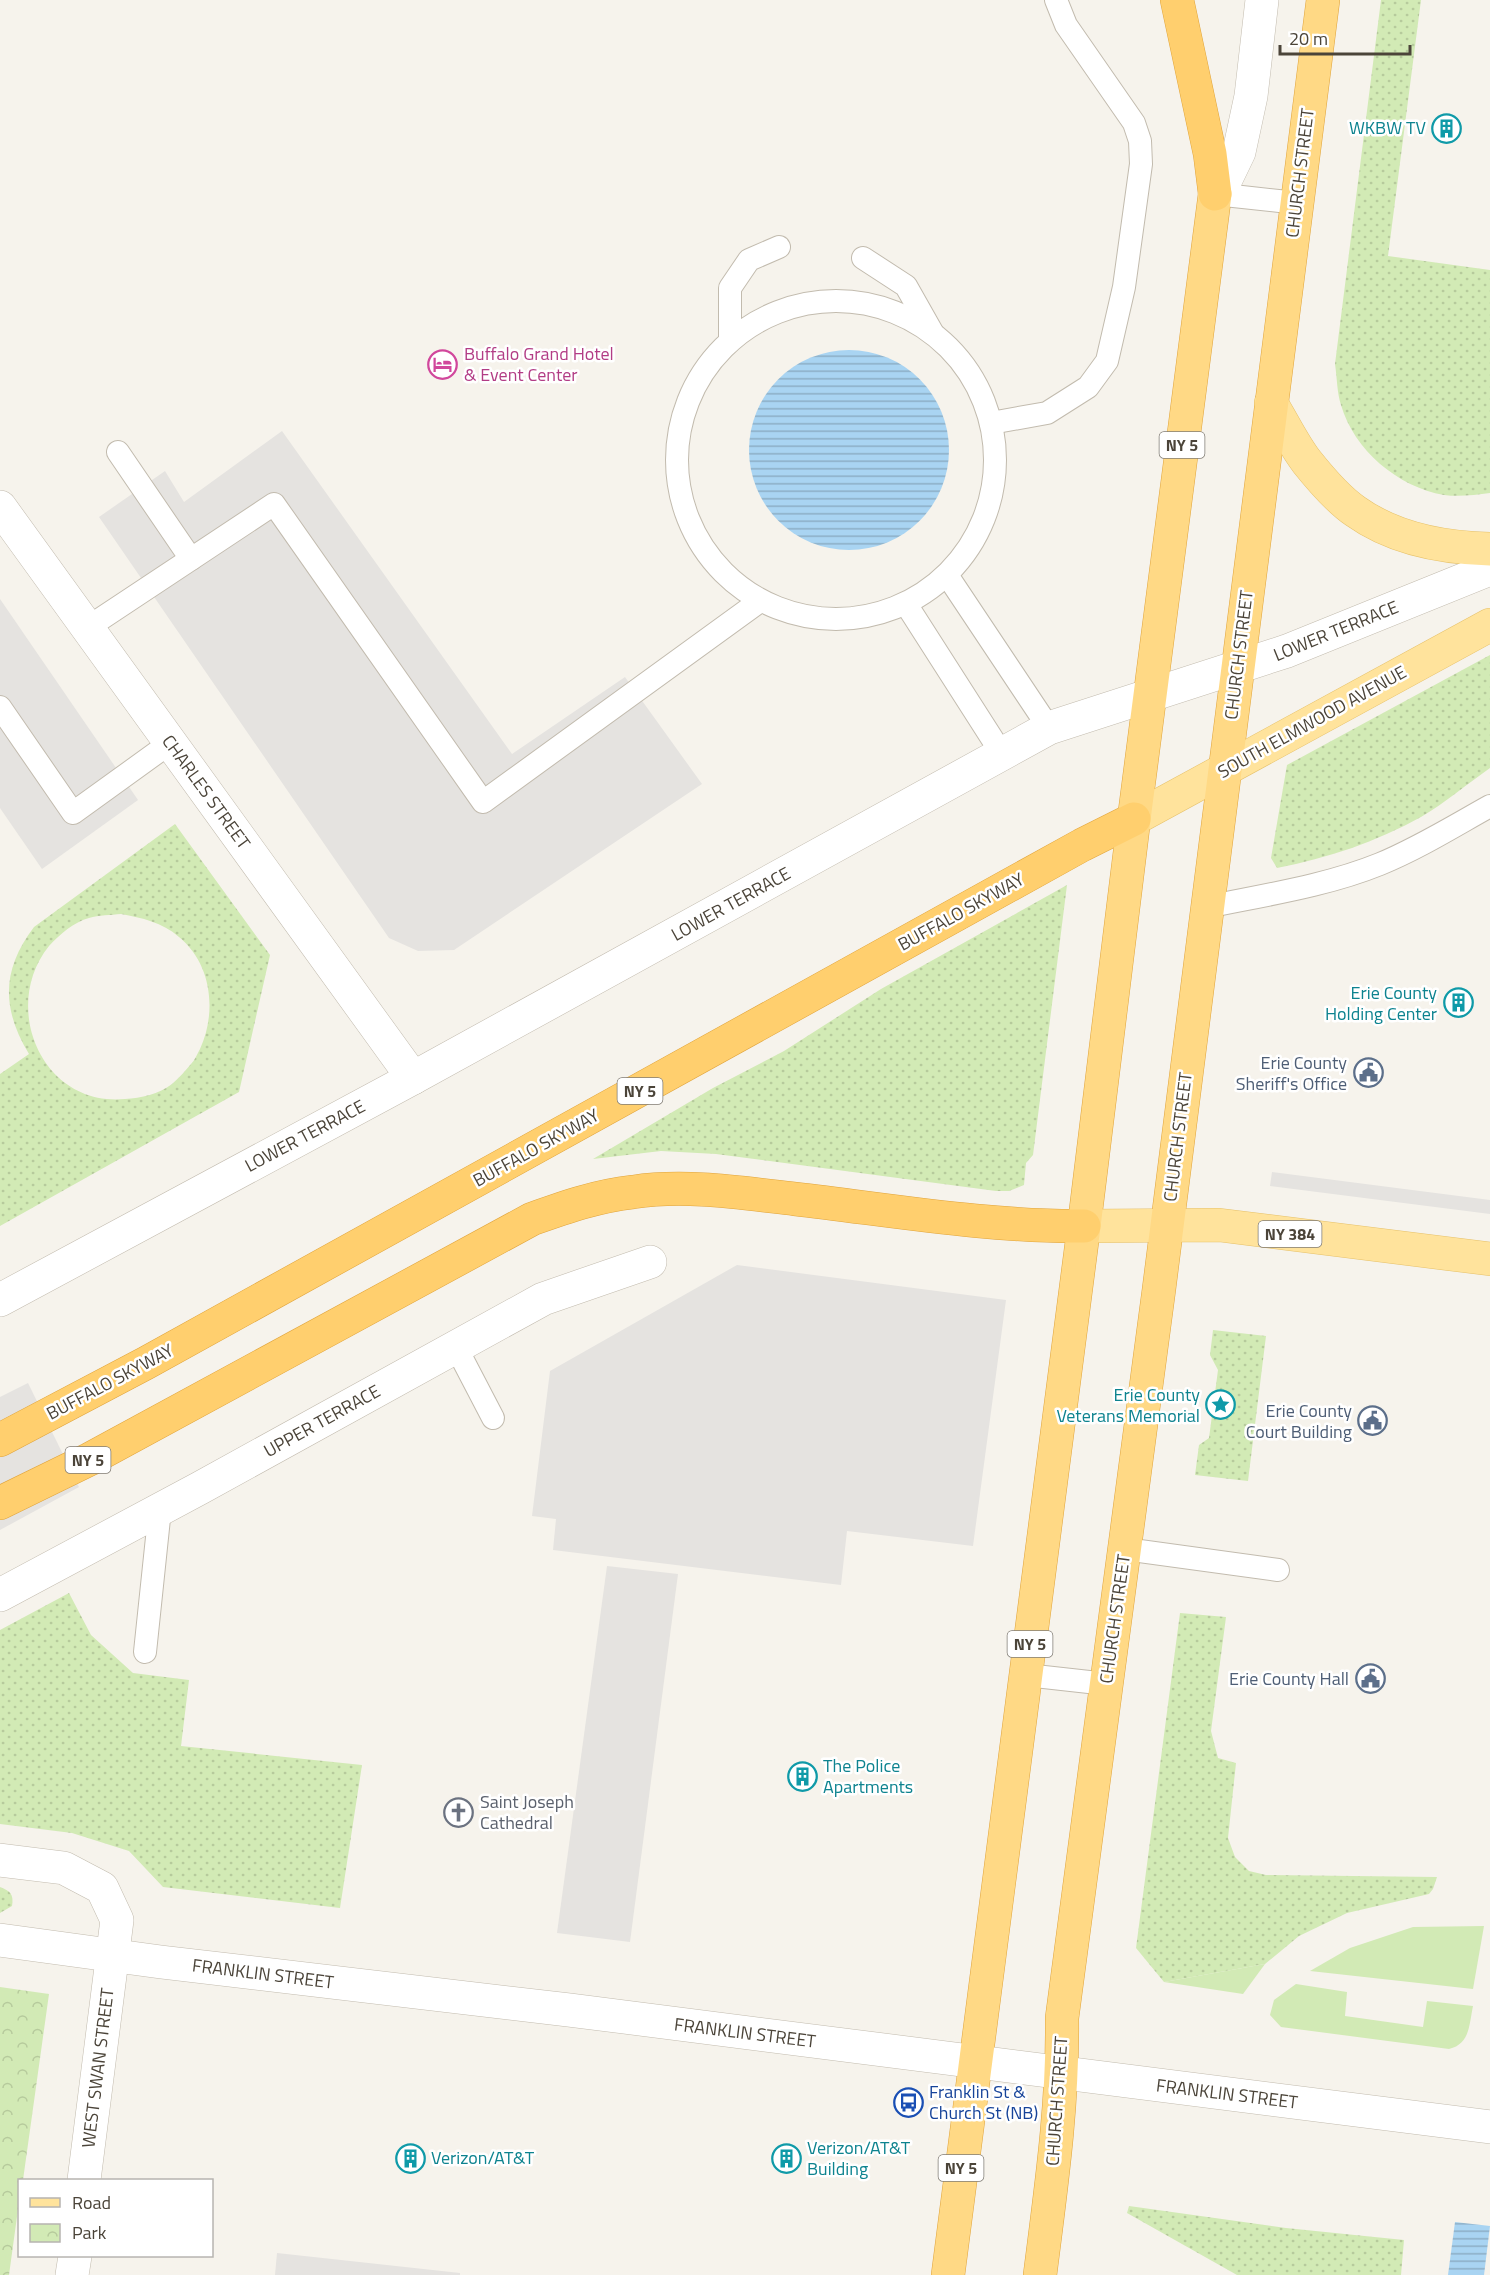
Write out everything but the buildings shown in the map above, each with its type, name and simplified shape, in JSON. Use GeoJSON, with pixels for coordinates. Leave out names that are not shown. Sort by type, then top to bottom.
{"type":"FeatureCollection","features":[{"type":"Feature","properties":{"kind":"highway"},"geometry":{"type":"LineString","coordinates":[[1177,0],[1208,144],[1215,194]]}},
{"type":"Feature","properties":{"kind":"highway","name":"CHURCH STREET"},"geometry":{"type":"LineString","coordinates":[[1040,2275],[1059,2124],[1063,2073],[1062,2018],[1167,1226],[1236,669],[1323,0]]}},
{"type":"Feature","properties":{"kind":"highway","name":"NY 5"},"geometry":{"type":"LineString","coordinates":[[948,2275],[1215,194]]}},
{"type":"Feature","properties":{"kind":"highway","name":"BUFFALO SKYWAY"},"geometry":{"type":"LineString","coordinates":[[0,1440],[146,1363],[1082,845],[1134,819]]}},
{"type":"Feature","properties":{"kind":"highway","name":"NY 5"},"geometry":{"type":"LineString","coordinates":[[0,1503],[90,1459],[532,1219],[585,1200],[634,1191],[683,1188],[1034,1227],[1084,1226]]}},
{"type":"Feature","properties":{"kind":"main road"},"geometry":{"type":"LineString","coordinates":[[1271,403],[1307,461],[1353,510],[1420,542],[1467,549],[1490,549]]}},
{"type":"Feature","properties":{"kind":"main road","name":"SOUTH ELMWOOD AVENUE"},"geometry":{"type":"LineString","coordinates":[[1134,819],[1490,625]]}},
{"type":"Feature","properties":{"kind":"main road","name":"NY 384"},"geometry":{"type":"LineString","coordinates":[[1084,1226],[1219,1225],[1490,1259]]}},
{"type":"Feature","properties":{"kind":"street"},"geometry":{"type":"LineString","coordinates":[[1215,194],[1226,179],[1239,152],[1251,96],[1262,0]]}},
{"type":"Feature","properties":{"kind":"street","name":"CHARLES STREET"},"geometry":{"type":"LineString","coordinates":[[0,507],[413,1078]]}},
{"type":"Feature","properties":{"kind":"street","name":"LOWER TERRACE"},"geometry":{"type":"LineString","coordinates":[[0,1300],[413,1078],[1049,729],[1287,651],[1490,569]]}},
{"type":"Feature","properties":{"kind":"street","name":"UPPER TERRACE"},"geometry":{"type":"LineString","coordinates":[[0,1595],[543,1299],[650,1262]]}},
{"type":"Feature","properties":{"kind":"street","name":"WEST SWAN STREET"},"geometry":{"type":"LineString","coordinates":[[0,1860],[64,1868],[102,1888],[117,1920],[84,2179]]}},
{"type":"Feature","properties":{"kind":"street","name":"FRANKLIN STREET"},"geometry":{"type":"LineString","coordinates":[[0,1940],[112,1956],[569,2010],[1490,2127]]}},
{"type":"Feature","properties":{"kind":"street"},"geometry":{"type":"LineString","coordinates":[[72,2275],[75,2257]]}},
{"type":"Feature","properties":{"kind":"lane"},"geometry":{"type":"LineString","coordinates":[[991,423],[1047,413],[1088,387],[1107,361],[1124,287],[1141,164],[1140,141],[1134,123],[1066,25],[1056,0]]}},
{"type":"Feature","properties":{"kind":"lane"},"geometry":{"type":"LineString","coordinates":[[1215,194],[1297,203]]}},
{"type":"Feature","properties":{"kind":"lane"},"geometry":{"type":"LineString","coordinates":[[730,339],[730,288],[749,260],[778,247]]}},
{"type":"Feature","properties":{"kind":"lane"},"geometry":{"type":"LineString","coordinates":[[863,258],[906,286],[932,332],[970,372],[991,423],[995,478],[980,531],[947,575],[906,604],[858,619],[848,619],[808,618],[760,601],[720,570],[692,529],[677,481],[678,430],[695,382],[730,339],[776,311],[830,299],[884,307],[932,332]]}},
{"type":"Feature","properties":{"kind":"lane"},"geometry":{"type":"LineString","coordinates":[[118,452],[191,559]]}},
{"type":"Feature","properties":{"kind":"lane"},"geometry":{"type":"LineString","coordinates":[[87,628],[274,504],[483,802],[760,601]]}},
{"type":"Feature","properties":{"kind":"lane"},"geometry":{"type":"LineString","coordinates":[[947,575],[1049,729]]}},
{"type":"Feature","properties":{"kind":"lane"},"geometry":{"type":"LineString","coordinates":[[906,604],[1002,754]]}},
{"type":"Feature","properties":{"kind":"lane"},"geometry":{"type":"LineString","coordinates":[[0,707],[73,813],[170,743]]}},
{"type":"Feature","properties":{"kind":"lane"},"geometry":{"type":"LineString","coordinates":[[1207,907],[1328,880],[1379,864],[1425,843],[1490,806]]}},
{"type":"Feature","properties":{"kind":"lane"},"geometry":{"type":"LineString","coordinates":[[456,1347],[493,1418]]}},
{"type":"Feature","properties":{"kind":"lane"},"geometry":{"type":"LineString","coordinates":[[145,1652],[160,1509]]}},
{"type":"Feature","properties":{"kind":"lane"},"geometry":{"type":"LineString","coordinates":[[1125,1549],[1278,1570]]}},
{"type":"Feature","properties":{"kind":"lane"},"geometry":{"type":"LineString","coordinates":[[1026,1674],[1107,1684]]}},
{"type":"Feature","properties":{"kind":"green space"},"geometry":{"type":"Polygon","coordinates":[[[1381,0],[1421,0],[1388,256],[1490,270],[1490,493],[1444,495],[1427,491],[1395,475],[1380,464],[1356,437],[1347,421],[1340,400],[1335,364],[1381,0]]]}},
{"type":"Feature","properties":{"kind":"green space"},"geometry":{"type":"Polygon","coordinates":[[[1490,655],[1490,768],[1430,812],[1387,834],[1333,854],[1277,868],[1271,858],[1287,765],[1490,655]]]}},
{"type":"Feature","properties":{"kind":"green space"},"geometry":{"type":"Polygon","coordinates":[[[175,824],[270,955],[239,1092],[0,1226],[0,1074],[29,1054],[13,1021],[9,989],[16,958],[34,927],[175,824]],[[121,914],[89,918],[78,922],[63,933],[49,946],[35,970],[29,997],[30,1023],[37,1048],[52,1070],[71,1087],[96,1097],[125,1099],[156,1093],[172,1084],[184,1072],[200,1049],[209,1020],[210,1004],[205,975],[190,948],[179,937],[152,921],[121,914]]]}},
{"type":"Feature","properties":{"kind":"green space"},"geometry":{"type":"Polygon","coordinates":[[[1067,885],[1033,1155],[1026,1163],[1024,1185],[1009,1191],[996,1191],[716,1154],[661,1151],[593,1159],[713,1088],[784,1051],[881,989],[1067,885]]]}},
{"type":"Feature","properties":{"kind":"green space"},"geometry":{"type":"Polygon","coordinates":[[[1213,1330],[1266,1336],[1248,1481],[1195,1475],[1199,1445],[1209,1438],[1218,1370],[1210,1355],[1213,1330]]]}},
{"type":"Feature","properties":{"kind":"green space"},"geometry":{"type":"Polygon","coordinates":[[[69,1593],[91,1635],[133,1673],[189,1680],[181,1746],[362,1765],[340,1908],[163,1887],[129,1851],[72,1833],[0,1824],[0,1630],[69,1593]]]}},
{"type":"Feature","properties":{"kind":"green space"},"geometry":{"type":"Polygon","coordinates":[[[1180,1613],[1226,1617],[1211,1731],[1218,1758],[1236,1763],[1228,1838],[1235,1857],[1249,1871],[1266,1875],[1437,1877],[1429,1894],[1347,1913],[1299,1936],[1265,1964],[1164,1982],[1136,1948],[1180,1613]]]}},
{"type":"Feature","properties":{"kind":"green space"},"geometry":{"type":"Polygon","coordinates":[[[0,1887],[10,1894],[12,1906],[0,1913],[0,1887]]]}},
{"type":"Feature","properties":{"kind":"green space"},"geometry":{"type":"Polygon","coordinates":[[[1484,1926],[1473,1989],[1310,1971],[1350,1948],[1413,1927],[1484,1926]]]}},
{"type":"Feature","properties":{"kind":"green space"},"geometry":{"type":"Polygon","coordinates":[[[1265,1964],[1243,1994],[1164,1982],[1265,1964]]]}},
{"type":"Feature","properties":{"kind":"green space"},"geometry":{"type":"Polygon","coordinates":[[[1296,1984],[1347,1992],[1345,2016],[1423,2027],[1427,2001],[1473,2006],[1465,2038],[1461,2043],[1449,2049],[1281,2027],[1270,2015],[1274,2000],[1296,1984]]]}},
{"type":"Feature","properties":{"kind":"green space"},"geometry":{"type":"Polygon","coordinates":[[[0,1987],[49,1994],[23,2179],[18,2179],[18,2209],[9,2275],[0,2275],[0,1987]]]}},
{"type":"Feature","properties":{"kind":"green space"},"geometry":{"type":"Polygon","coordinates":[[[1129,2206],[1286,2228],[1404,2240],[1401,2275],[1237,2275],[1127,2213],[1129,2206]]]}},
{"type":"Feature","properties":{"kind":"shaded area"},"geometry":{"type":"Polygon","coordinates":[[[282,431],[512,754],[625,677],[702,784],[454,950],[418,951],[389,938],[99,517],[165,471],[184,502],[282,431]]]}},
{"type":"Feature","properties":{"kind":"shaded area"},"geometry":{"type":"Polygon","coordinates":[[[0,599],[138,800],[42,869],[0,808],[0,599]]]}},
{"type":"Feature","properties":{"kind":"shaded area"},"geometry":{"type":"Polygon","coordinates":[[[1272,1172],[1490,1200],[1490,1214],[1270,1186],[1272,1172]]]}},
{"type":"Feature","properties":{"kind":"shaded area"},"geometry":{"type":"Polygon","coordinates":[[[737,1265],[1006,1300],[973,1546],[847,1531],[841,1585],[553,1550],[556,1519],[532,1516],[550,1371],[737,1265]]]}},
{"type":"Feature","properties":{"kind":"shaded area"},"geometry":{"type":"Polygon","coordinates":[[[28,1383],[79,1487],[0,1530],[0,1397],[28,1383]]]}},
{"type":"Feature","properties":{"kind":"shaded area"},"geometry":{"type":"Polygon","coordinates":[[[607,1566],[678,1574],[630,1942],[557,1933],[607,1566]]]}},
{"type":"Feature","properties":{"kind":"shaded area"},"geometry":{"type":"Polygon","coordinates":[[[277,2253],[460,2273],[460,2275],[275,2275],[277,2253]]]}},
{"type":"Feature","properties":{"kind":"water"},"geometry":{"type":"Polygon","coordinates":[[[849,350],[868,352],[896,362],[926,387],[941,412],[947,431],[949,450],[947,469],[937,497],[912,527],[887,542],[868,548],[849,550],[830,548],[802,538],[772,513],[757,488],[751,469],[749,450],[751,431],[761,403],[786,373],[811,358],[830,352],[849,350]]]}},
{"type":"Feature","properties":{"kind":"water"},"geometry":{"type":"Polygon","coordinates":[[[1455,2222],[1490,2226],[1484,2275],[1448,2275],[1455,2222]]]}},
{"type":"Feature","properties":{"kind":"place","name":"WKBW TV"},"geometry":{"type":"Point","coordinates":[1447,128]}},
{"type":"Feature","properties":{"kind":"place","name":"Buffalo Grand Hotel & Event Center"},"geometry":{"type":"Point","coordinates":[443,364]}},
{"type":"Feature","properties":{"kind":"place","name":"Erie County Holding Center"},"geometry":{"type":"Point","coordinates":[1458,1003]}},
{"type":"Feature","properties":{"kind":"place","name":"Erie County Sheriff's Office"},"geometry":{"type":"Point","coordinates":[1368,1073]}},
{"type":"Feature","properties":{"kind":"place","name":"Erie County Veterans Memorial"},"geometry":{"type":"Point","coordinates":[1221,1405]}},
{"type":"Feature","properties":{"kind":"place","name":"Erie County Court Building"},"geometry":{"type":"Point","coordinates":[1373,1421]}},
{"type":"Feature","properties":{"kind":"place","name":"Erie County Hall"},"geometry":{"type":"Point","coordinates":[1370,1679]}},
{"type":"Feature","properties":{"kind":"place","name":"The Police Apartments"},"geometry":{"type":"Point","coordinates":[802,1776]}},
{"type":"Feature","properties":{"kind":"place","name":"Saint Joseph Cathedral"},"geometry":{"type":"Point","coordinates":[459,1812]}},
{"type":"Feature","properties":{"kind":"place","name":"Franklin St & Church St (NB)"},"geometry":{"type":"Point","coordinates":[908,2102]}},
{"type":"Feature","properties":{"kind":"place","name":"Verizon/AT&T"},"geometry":{"type":"Point","coordinates":[410,2158]}},
{"type":"Feature","properties":{"kind":"place","name":"Verizon/AT&T Building"},"geometry":{"type":"Point","coordinates":[786,2158]}}]}
